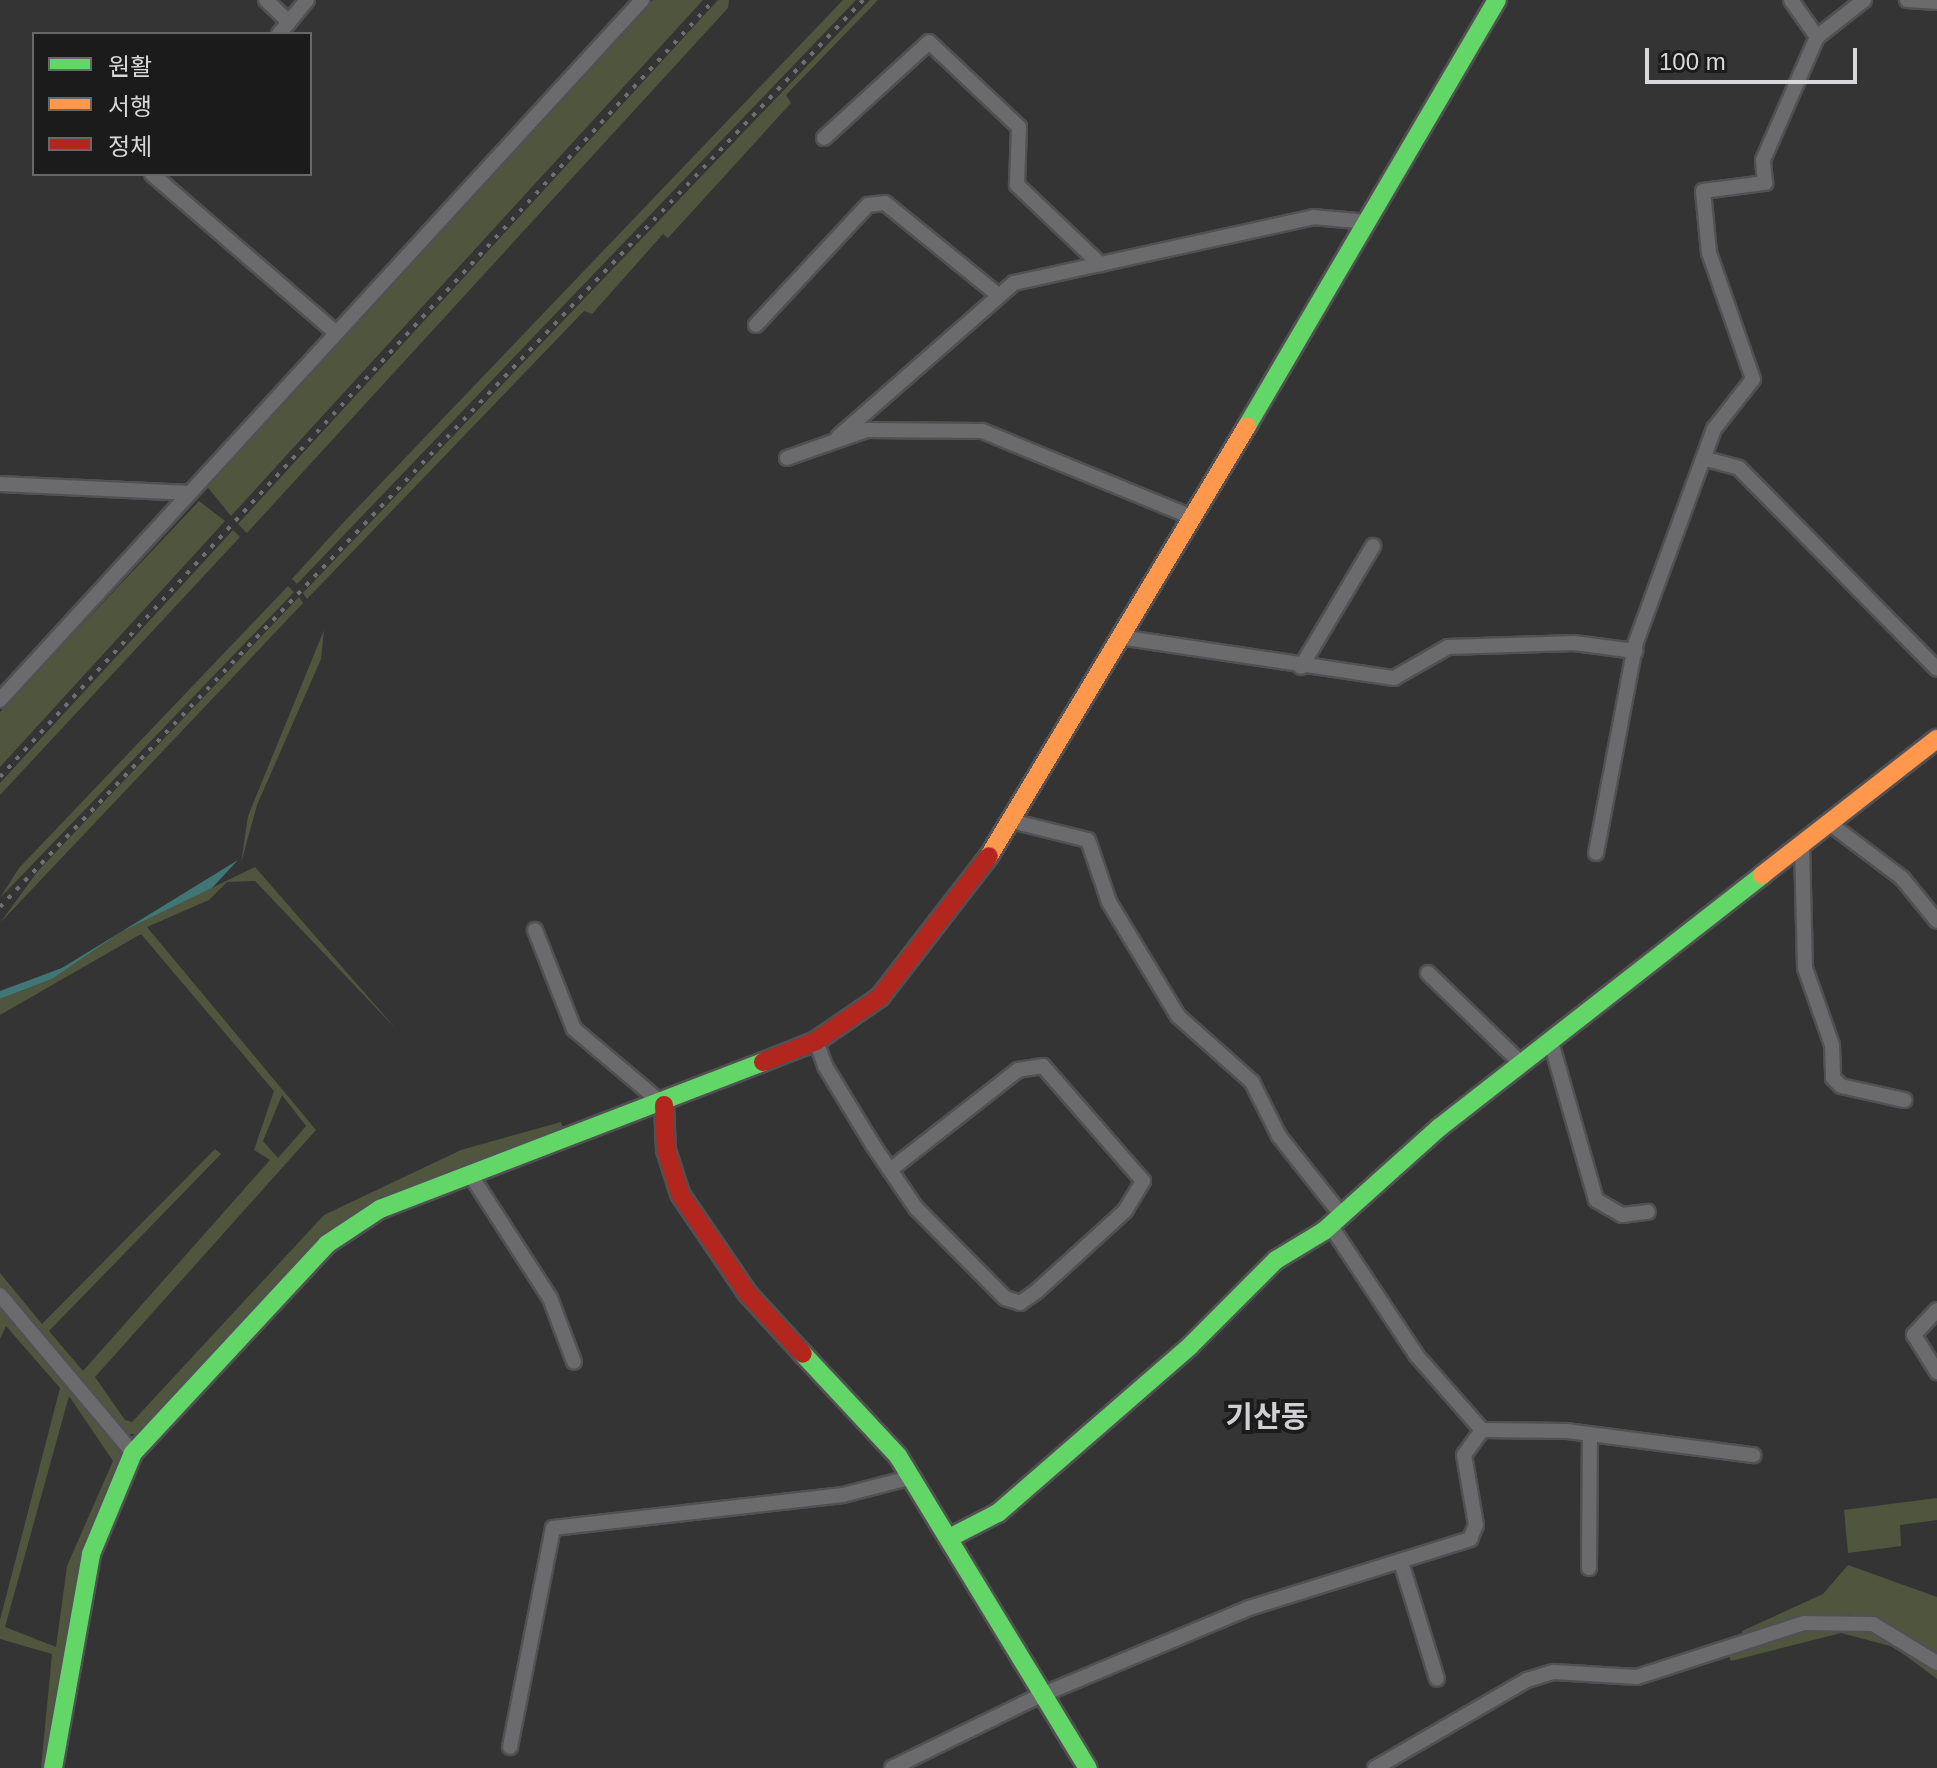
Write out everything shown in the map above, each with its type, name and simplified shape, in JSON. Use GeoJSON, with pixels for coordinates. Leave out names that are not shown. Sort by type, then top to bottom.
{"type":"FeatureCollection","features":[{"type":"Feature","properties":{"kind":"main road"},"geometry":{"type":"LineString","coordinates":[[53,1768],[91,1554],[133,1453],[351,1224],[470,1174],[664,1105],[816,1041],[880,997],[1015,822],[1126,638],[1497,0]]}},
{"type":"Feature","properties":{"kind":"main road"},"geometry":{"type":"LineString","coordinates":[[951,1537],[998,1513],[1190,1346],[1265,1269],[1334,1218],[1521,1063],[1937,739]]}},
{"type":"Feature","properties":{"kind":"main road"},"geometry":{"type":"LineString","coordinates":[[664,1105],[666,1150],[680,1194],[748,1294],[913,1477],[951,1537],[1039,1696],[1088,1768]]}},
{"type":"Feature","properties":{"kind":"street"},"geometry":{"type":"LineString","coordinates":[[266,0],[289,22]]}},
{"type":"Feature","properties":{"kind":"street"},"geometry":{"type":"LineString","coordinates":[[281,32],[307,0]]}},
{"type":"Feature","properties":{"kind":"street"},"geometry":{"type":"LineString","coordinates":[[0,700],[642,0]]}},
{"type":"Feature","properties":{"kind":"street"},"geometry":{"type":"LineString","coordinates":[[1791,0],[1817,37]]}},
{"type":"Feature","properties":{"kind":"street"},"geometry":{"type":"LineString","coordinates":[[1596,853],[1635,651],[1706,459],[1714,429],[1753,379],[1709,253],[1703,191],[1765,183],[1763,160],[1817,37],[1864,0]]}},
{"type":"Feature","properties":{"kind":"street"},"geometry":{"type":"LineString","coordinates":[[1907,0],[1937,2]]}},
{"type":"Feature","properties":{"kind":"street"},"geometry":{"type":"LineString","coordinates":[[824,138],[929,42],[1019,127],[1017,185],[1100,264]]}},
{"type":"Feature","properties":{"kind":"street"},"geometry":{"type":"LineString","coordinates":[[154,176],[336,333]]}},
{"type":"Feature","properties":{"kind":"street"},"geometry":{"type":"LineString","coordinates":[[756,325],[868,205],[885,203],[997,294]]}},
{"type":"Feature","properties":{"kind":"street"},"geometry":{"type":"LineString","coordinates":[[838,437],[977,320],[997,294],[1100,264],[1313,217],[1368,222]]}},
{"type":"Feature","properties":{"kind":"street"},"geometry":{"type":"LineString","coordinates":[[787,458],[838,437],[867,430],[982,431],[1194,518]]}},
{"type":"Feature","properties":{"kind":"street"},"geometry":{"type":"LineString","coordinates":[[1706,459],[1739,468],[1937,669]]}},
{"type":"Feature","properties":{"kind":"street"},"geometry":{"type":"LineString","coordinates":[[0,484],[190,493]]}},
{"type":"Feature","properties":{"kind":"street"},"geometry":{"type":"LineString","coordinates":[[1301,667],[1373,546]]}},
{"type":"Feature","properties":{"kind":"street"},"geometry":{"type":"LineString","coordinates":[[1126,638],[1301,667],[1394,678],[1448,647],[1574,643],[1635,651]]}},
{"type":"Feature","properties":{"kind":"street"},"geometry":{"type":"LineString","coordinates":[[1015,822],[1088,840],[1109,902],[1178,1016],[1252,1082],[1279,1136],[1334,1218],[1417,1356],[1482,1430],[1590,1436],[1753,1455]]}},
{"type":"Feature","properties":{"kind":"street"},"geometry":{"type":"LineString","coordinates":[[1829,823],[1902,878],[1937,921]]}},
{"type":"Feature","properties":{"kind":"street"},"geometry":{"type":"LineString","coordinates":[[1802,845],[1805,968],[1832,1045],[1833,1078],[1841,1086],[1904,1100]]}},
{"type":"Feature","properties":{"kind":"street"},"geometry":{"type":"LineString","coordinates":[[535,930],[574,1029],[664,1105]]}},
{"type":"Feature","properties":{"kind":"street"},"geometry":{"type":"LineString","coordinates":[[1428,973],[1521,1063]]}},
{"type":"Feature","properties":{"kind":"street"},"geometry":{"type":"LineString","coordinates":[[816,1041],[890,1170],[972,1268],[1020,1303],[1125,1211],[1143,1181],[1043,1066],[1018,1070],[890,1170]]}},
{"type":"Feature","properties":{"kind":"street"},"geometry":{"type":"LineString","coordinates":[[1551,1042],[1596,1200],[1622,1215],[1648,1212]]}},
{"type":"Feature","properties":{"kind":"street"},"geometry":{"type":"LineString","coordinates":[[470,1174],[550,1298],[574,1362]]}},
{"type":"Feature","properties":{"kind":"street"},"geometry":{"type":"LineString","coordinates":[[0,1295],[133,1453]]}},
{"type":"Feature","properties":{"kind":"street"},"geometry":{"type":"LineString","coordinates":[[1937,1310],[1914,1335],[1937,1372]]}},
{"type":"Feature","properties":{"kind":"street"},"geometry":{"type":"LineString","coordinates":[[892,1768],[1039,1696],[1249,1608],[1470,1539],[1476,1525],[1464,1455],[1482,1430]]}},
{"type":"Feature","properties":{"kind":"street"},"geometry":{"type":"LineString","coordinates":[[1589,1568],[1590,1436]]}},
{"type":"Feature","properties":{"kind":"street"},"geometry":{"type":"LineString","coordinates":[[510,1747],[553,1528],[843,1495],[913,1477]]}},
{"type":"Feature","properties":{"kind":"street"},"geometry":{"type":"LineString","coordinates":[[1401,1562],[1437,1679]]}},
{"type":"Feature","properties":{"kind":"street"},"geometry":{"type":"LineString","coordinates":[[1375,1768],[1527,1680],[1554,1672],[1637,1677],[1804,1623],[1873,1624],[1937,1663]]}},
{"type":"Feature","properties":{"kind":"green space"},"geometry":{"type":"Polygon","coordinates":[[[653,0],[703,0],[231,516],[205,484],[653,0]]]}},
{"type":"Feature","properties":{"kind":"green space"},"geometry":{"type":"Polygon","coordinates":[[[718,0],[729,0],[728,8],[247,533],[238,524],[718,0]]]}},
{"type":"Feature","properties":{"kind":"green space"},"geometry":{"type":"Polygon","coordinates":[[[843,0],[856,0],[297,584],[292,579],[340,526],[843,0]]]}},
{"type":"Feature","properties":{"kind":"green space"},"geometry":{"type":"Polygon","coordinates":[[[870,0],[878,0],[786,95],[791,103],[668,238],[663,234],[592,314],[584,311],[307,599],[303,593],[870,0]]]}},
{"type":"Feature","properties":{"kind":"green space"},"geometry":{"type":"Polygon","coordinates":[[[199,501],[225,521],[0,767],[0,712],[199,501]]]}},
{"type":"Feature","properties":{"kind":"green space"},"geometry":{"type":"Polygon","coordinates":[[[233,530],[240,537],[0,795],[0,783],[233,530]]]}},
{"type":"Feature","properties":{"kind":"green space"},"geometry":{"type":"Polygon","coordinates":[[[288,586],[294,592],[0,898],[19,868],[288,586]]]}},
{"type":"Feature","properties":{"kind":"green space"},"geometry":{"type":"Polygon","coordinates":[[[299,597],[303,603],[0,923],[37,872],[299,597]]]}},
{"type":"Feature","properties":{"kind":"green space"},"geometry":{"type":"Polygon","coordinates":[[[324,630],[321,659],[257,805],[241,863],[248,816],[324,630]]]}},
{"type":"Feature","properties":{"kind":"green space"},"geometry":{"type":"Polygon","coordinates":[[[255,867],[397,1030],[255,881],[227,882],[209,900],[147,927],[316,1130],[95,1377],[125,1420],[132,1422],[324,1215],[461,1150],[561,1122],[564,1130],[336,1225],[141,1434],[126,1434],[0,1289],[0,1273],[42,1324],[215,1149],[221,1154],[49,1331],[83,1371],[270,1160],[254,1150],[274,1091],[141,934],[0,1015],[0,999],[52,979],[121,932],[255,867]],[[282,1095],[263,1141],[278,1158],[306,1126],[282,1095]]]}},
{"type":"Feature","properties":{"kind":"green space"},"geometry":{"type":"Polygon","coordinates":[[[0,1301],[124,1458],[90,1547],[48,1768],[41,1768],[52,1654],[0,1639],[0,1620],[60,1388],[6,1326],[0,1339],[0,1301]],[[69,1396],[5,1627],[56,1647],[67,1566],[113,1461],[69,1396]]]}},
{"type":"Feature","properties":{"kind":"green space"},"geometry":{"type":"Polygon","coordinates":[[[1937,1498],[1937,1520],[1900,1525],[1901,1546],[1848,1553],[1844,1510],[1937,1498]]]}},
{"type":"Feature","properties":{"kind":"green space"},"geometry":{"type":"Polygon","coordinates":[[[1848,1565],[1937,1597],[1937,1657],[1895,1627],[1849,1614],[1800,1619],[1743,1638],[1742,1631],[1823,1594],[1848,1565]]]}},
{"type":"Feature","properties":{"kind":"green space"},"geometry":{"type":"Polygon","coordinates":[[[1809,1627],[1873,1628],[1937,1668],[1937,1679],[1894,1647],[1841,1633],[1731,1661],[1727,1651],[1809,1627]]]}},
{"type":"Feature","properties":{"kind":"water"},"geometry":{"type":"Polygon","coordinates":[[[238,860],[212,888],[121,932],[52,979],[0,999],[0,991],[62,968],[238,860]]]}},
{"type":"Feature","properties":{"kind":"railway"},"geometry":{"type":"LineString","coordinates":[[0,777],[714,0]]}},
{"type":"Feature","properties":{"kind":"railway"},"geometry":{"type":"LineString","coordinates":[[0,907],[863,0]]}},
{"type":"Feature","properties":{"kind":"traffic: fast"},"geometry":{"type":"LineString","coordinates":[[1247,426],[1497,0]]}},
{"type":"Feature","properties":{"kind":"traffic: fast"},"geometry":{"type":"LineString","coordinates":[[951,1537],[998,1513],[1190,1346],[1276,1260],[1324,1231],[1440,1127],[1762,875]]}},
{"type":"Feature","properties":{"kind":"traffic: fast"},"geometry":{"type":"LineString","coordinates":[[53,1768],[91,1554],[133,1453],[327,1244],[380,1209],[763,1062]]}},
{"type":"Feature","properties":{"kind":"traffic: fast"},"geometry":{"type":"LineString","coordinates":[[803,1354],[898,1456],[1088,1768]]}},
{"type":"Feature","properties":{"kind":"traffic: slow"},"geometry":{"type":"LineString","coordinates":[[989,856],[1247,426]]}},
{"type":"Feature","properties":{"kind":"traffic: slow"},"geometry":{"type":"LineString","coordinates":[[1762,875],[1937,739]]}},
{"type":"Feature","properties":{"kind":"traffic: jam"},"geometry":{"type":"LineString","coordinates":[[763,1062],[816,1041],[880,997],[989,856]]}},
{"type":"Feature","properties":{"kind":"traffic: jam"},"geometry":{"type":"LineString","coordinates":[[664,1105],[666,1150],[680,1194],[748,1294],[803,1354]]}},
{"type":"Feature","properties":{"kind":"district","name":"기산동"},"geometry":{"type":"Point","coordinates":[1267,1417]}}]}
